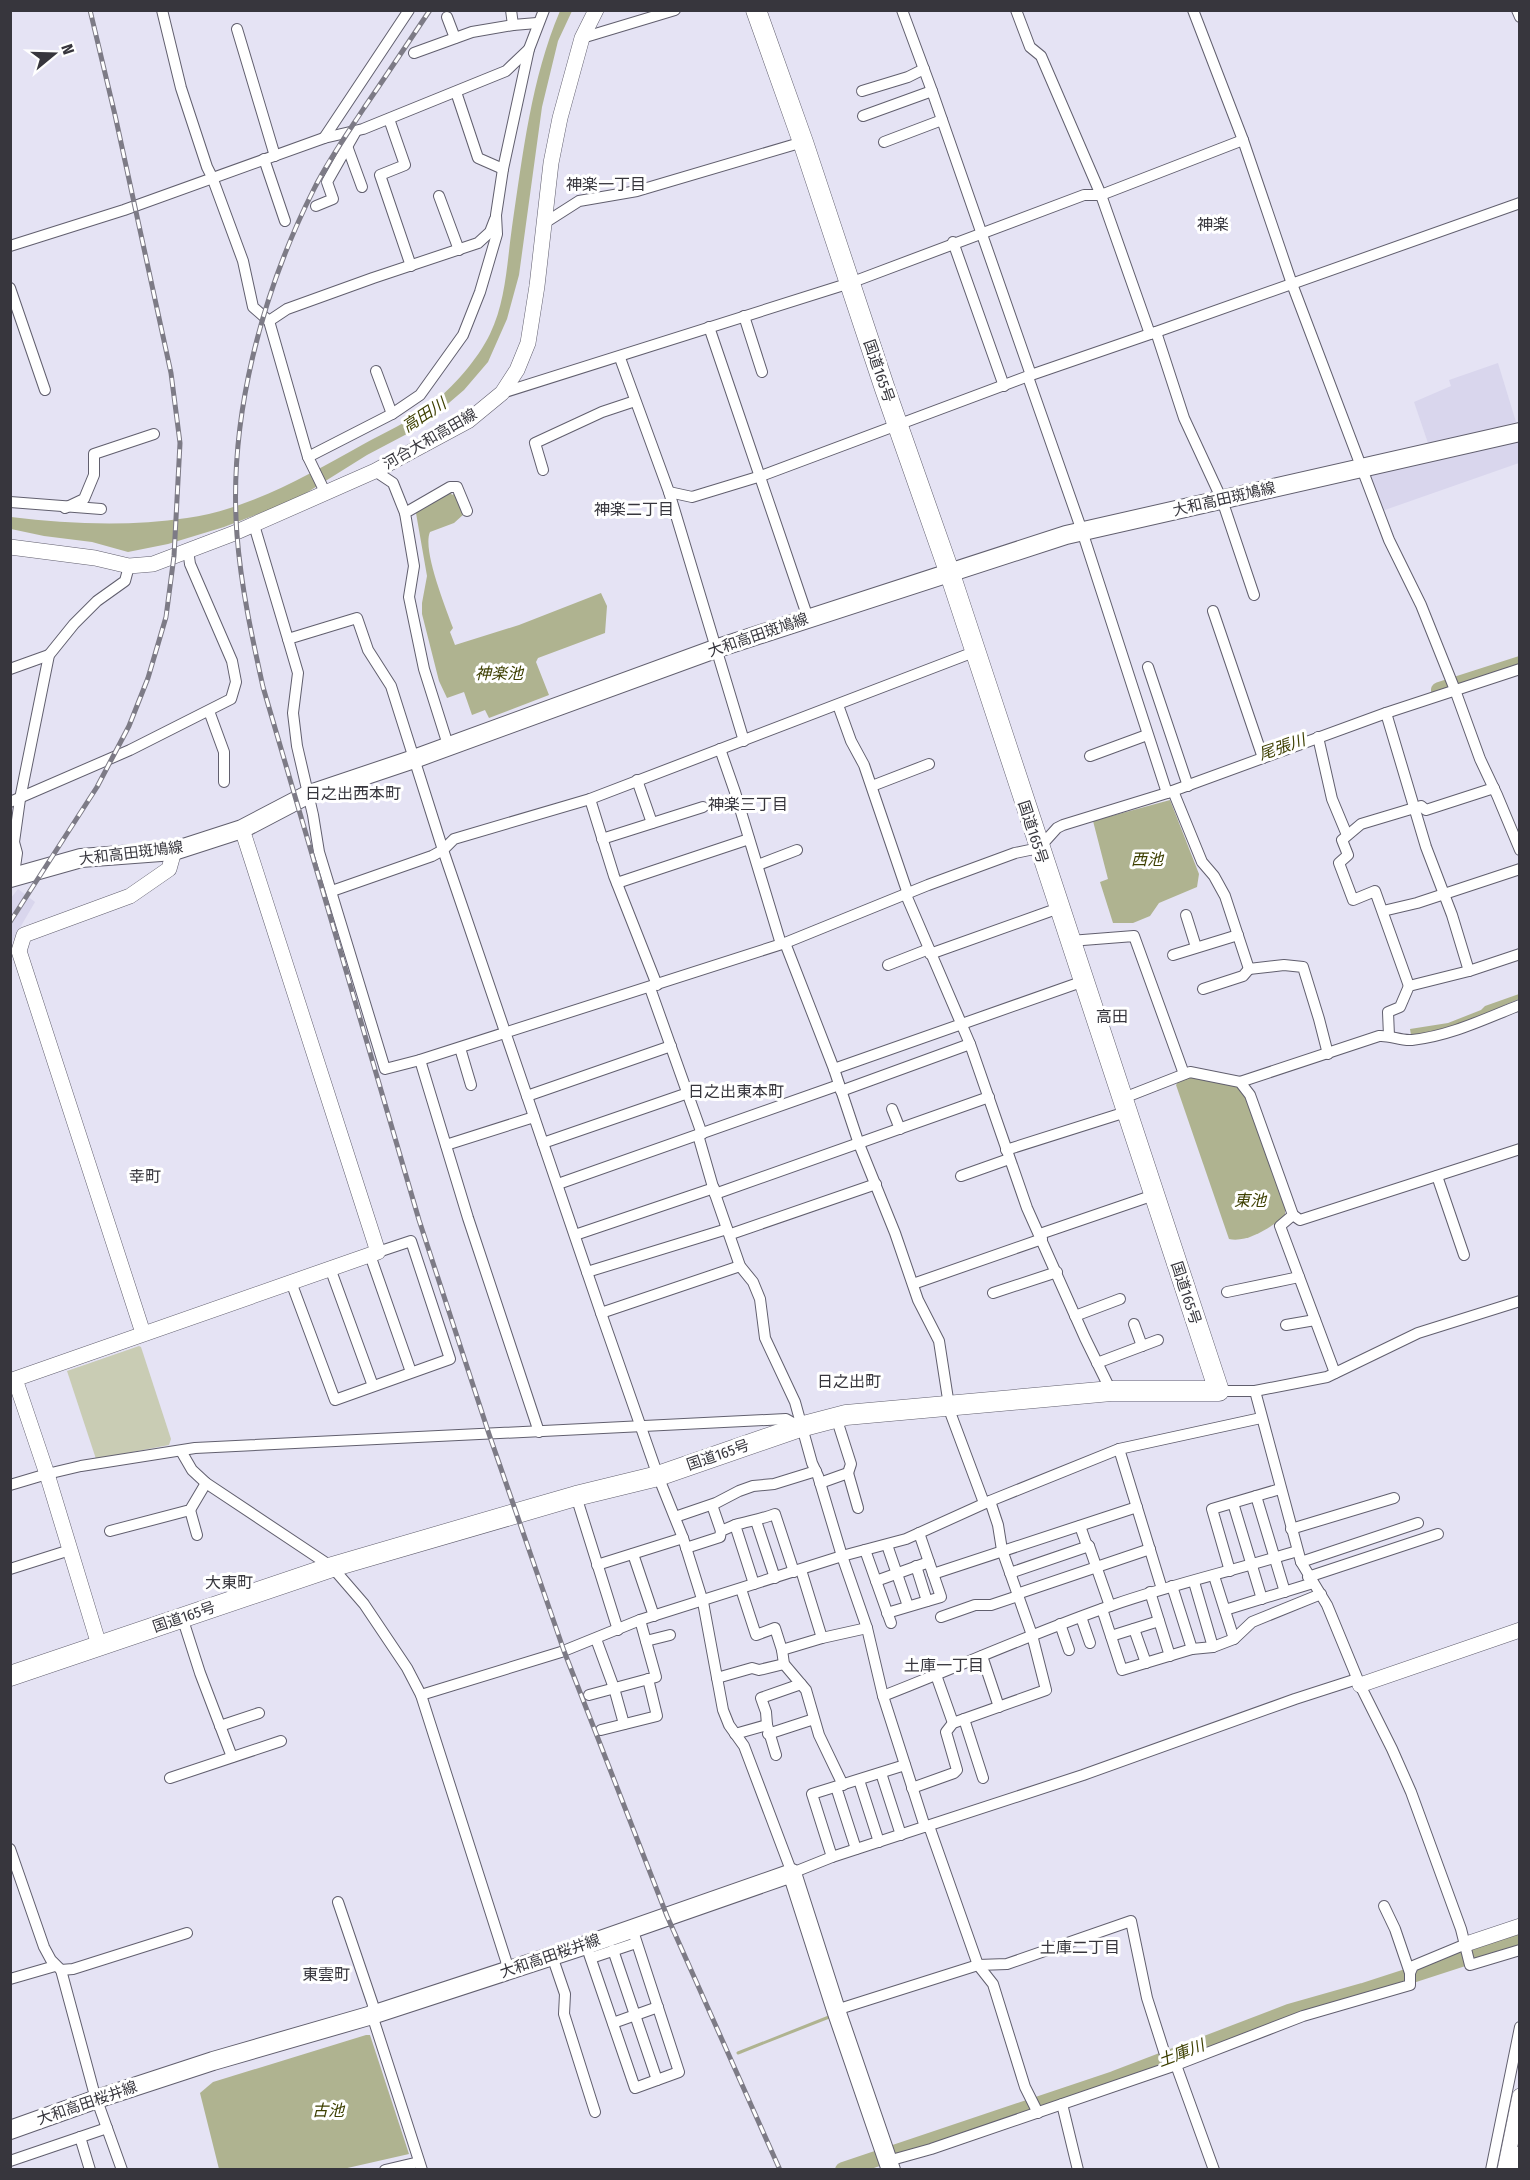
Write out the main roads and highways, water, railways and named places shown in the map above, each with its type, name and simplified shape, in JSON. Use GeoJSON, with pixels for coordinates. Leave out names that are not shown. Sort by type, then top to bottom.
{"type":"FeatureCollection","features":[{"type":"Feature","properties":{"kind":"highway","name":"国道165号"},"geometry":{"type":"LineString","coordinates":[[10,1676],[332,1567],[576,1496],[658,1476],[800,1427],[836,1417],[1111,1391],[1219,1391],[950,574],[756,10]]}},
{"type":"Feature","properties":{"kind":"main road","name":"大和高田斑鳩線"},"geometry":{"type":"LineString","coordinates":[[12,874],[81,858],[174,851],[242,829],[307,795],[414,759],[715,649],[1082,531],[1520,432]]}},
{"type":"Feature","properties":{"kind":"main road","name":"大和高田桜井線"},"geometry":{"type":"LineString","coordinates":[[10,2130],[98,2098],[213,2061],[372,2015],[552,1956],[588,1951],[792,1873],[887,2160]]}},
{"type":"Feature","properties":{"kind":"water","name":"高田川"},"geometry":{"type":"Polygon","coordinates":[[[560,11],[572,11],[558,41],[542,107],[519,275],[507,319],[488,362],[464,390],[422,426],[367,455],[295,500],[224,527],[168,544],[128,552],[92,542],[11,529],[11,517],[77,523],[143,523],[210,514],[233,507],[300,479],[397,427],[421,412],[447,391],[479,353],[490,334],[499,308],[529,117],[542,63],[560,11]]]}},
{"type":"Feature","properties":{"kind":"water","name":"神楽池"},"geometry":{"type":"Polygon","coordinates":[[[450,491],[452,495],[455,493],[464,514],[454,523],[430,532],[428,540],[432,565],[453,628],[450,632],[455,645],[519,625],[601,593],[607,606],[605,633],[538,658],[536,662],[549,695],[489,718],[485,710],[472,715],[464,692],[447,698],[439,681],[422,614],[427,576],[416,513],[418,509],[450,491]]]}},
{"type":"Feature","properties":{"kind":"water","name":"西池"},"geometry":{"type":"Polygon","coordinates":[[[1170,800],[1199,874],[1197,887],[1159,903],[1150,916],[1133,923],[1113,923],[1100,882],[1108,879],[1093,821],[1170,800]]]}},
{"type":"Feature","properties":{"kind":"water"},"geometry":{"type":"Polygon","coordinates":[[[1519,994],[1519,999],[1466,1021],[1411,1035],[1410,1029],[1448,1023],[1519,994]]]}},
{"type":"Feature","properties":{"kind":"water","name":"東池"},"geometry":{"type":"Polygon","coordinates":[[[1191,1075],[1238,1085],[1245,1092],[1285,1202],[1285,1216],[1266,1229],[1244,1239],[1229,1239],[1176,1085],[1180,1079],[1191,1075]]]}},
{"type":"Feature","properties":{"kind":"water","name":"古池"},"geometry":{"type":"Polygon","coordinates":[[[370,2035],[409,2154],[343,2169],[219,2169],[200,2093],[213,2082],[370,2035]]]}},
{"type":"Feature","properties":{"kind":"waterway","name":"尾張川"},"geometry":{"type":"LineString","coordinates":[[1439,690],[1520,664]]}},
{"type":"Feature","properties":{"kind":"waterway","name":"土庫川"},"geometry":{"type":"LineString","coordinates":[[843,2170],[1114,2079],[1289,2012],[1363,1991],[1520,1940]]}},
{"type":"Feature","properties":{"kind":"waterway"},"geometry":{"type":"LineString","coordinates":[[738,2053],[829,2017]]}},
{"type":"Feature","properties":{"kind":"railway"},"geometry":{"type":"LineString","coordinates":[[10,922],[97,787],[129,726],[148,678],[166,617],[174,556],[180,443],[171,373],[90,10]]}},
{"type":"Feature","properties":{"kind":"railway"},"geometry":{"type":"LineString","coordinates":[[430,10],[319,179],[295,229],[264,313],[244,402],[238,446],[237,535],[244,593],[263,687],[419,1220],[489,1434],[564,1651],[667,1916],[780,2170]]}},
{"type":"Feature","properties":{"kind":"district","name":"神楽一丁目"},"geometry":{"type":"Point","coordinates":[606,184]}},
{"type":"Feature","properties":{"kind":"district","name":"神楽"},"geometry":{"type":"Point","coordinates":[1213,224]}},
{"type":"Feature","properties":{"kind":"district","name":"神楽二丁目"},"geometry":{"type":"Point","coordinates":[634,509]}},
{"type":"Feature","properties":{"kind":"district","name":"日之出西本町"},"geometry":{"type":"Point","coordinates":[353,793]}},
{"type":"Feature","properties":{"kind":"district","name":"神楽三丁目"},"geometry":{"type":"Point","coordinates":[748,804]}},
{"type":"Feature","properties":{"kind":"district","name":"高田"},"geometry":{"type":"Point","coordinates":[1112,1016]}},
{"type":"Feature","properties":{"kind":"district","name":"日之出東本町"},"geometry":{"type":"Point","coordinates":[736,1091]}},
{"type":"Feature","properties":{"kind":"district","name":"幸町"},"geometry":{"type":"Point","coordinates":[145,1176]}},
{"type":"Feature","properties":{"kind":"district","name":"日之出町"},"geometry":{"type":"Point","coordinates":[849,1381]}},
{"type":"Feature","properties":{"kind":"district","name":"大東町"},"geometry":{"type":"Point","coordinates":[229,1582]}},
{"type":"Feature","properties":{"kind":"district","name":"土庫一丁目"},"geometry":{"type":"Point","coordinates":[944,1665]}},
{"type":"Feature","properties":{"kind":"district","name":"土庫二丁目"},"geometry":{"type":"Point","coordinates":[1080,1947]}},
{"type":"Feature","properties":{"kind":"district","name":"東雲町"},"geometry":{"type":"Point","coordinates":[326,1974]}}]}
